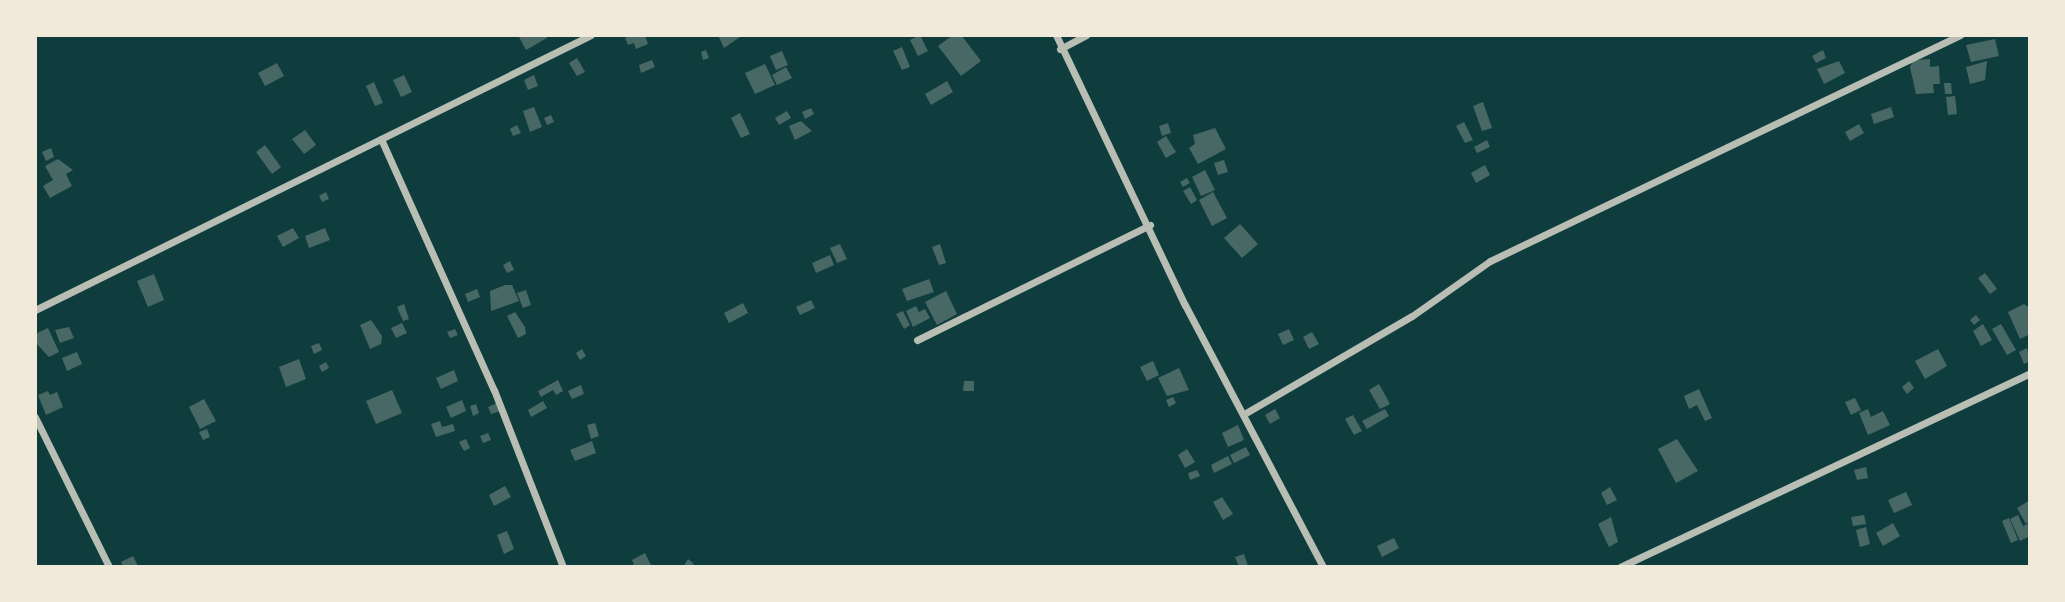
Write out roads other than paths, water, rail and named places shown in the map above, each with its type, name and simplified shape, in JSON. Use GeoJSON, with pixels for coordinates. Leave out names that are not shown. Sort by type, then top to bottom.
{"type":"FeatureCollection","features":[{"type":"Feature","properties":{"kind":"street"},"geometry":{"type":"LineString","coordinates":[[35,310],[591,35]]}},
{"type":"Feature","properties":{"kind":"street"},"geometry":{"type":"LineString","coordinates":[[1056,35],[1060,49],[1150,225],[1185,305],[1323,567]]}},
{"type":"Feature","properties":{"kind":"street"},"geometry":{"type":"LineString","coordinates":[[1060,49],[1086,35]]}},
{"type":"Feature","properties":{"kind":"street"},"geometry":{"type":"LineString","coordinates":[[1244,414],[1412,316],[1490,261],[1960,35]]}},
{"type":"Feature","properties":{"kind":"street"},"geometry":{"type":"LineString","coordinates":[[381,139],[494,390],[563,567]]}},
{"type":"Feature","properties":{"kind":"street"},"geometry":{"type":"LineString","coordinates":[[917,340],[1150,225]]}},
{"type":"Feature","properties":{"kind":"street"},"geometry":{"type":"LineString","coordinates":[[1620,567],[2030,373]]}},
{"type":"Feature","properties":{"kind":"street"},"geometry":{"type":"LineString","coordinates":[[35,417],[109,567]]}}]}
